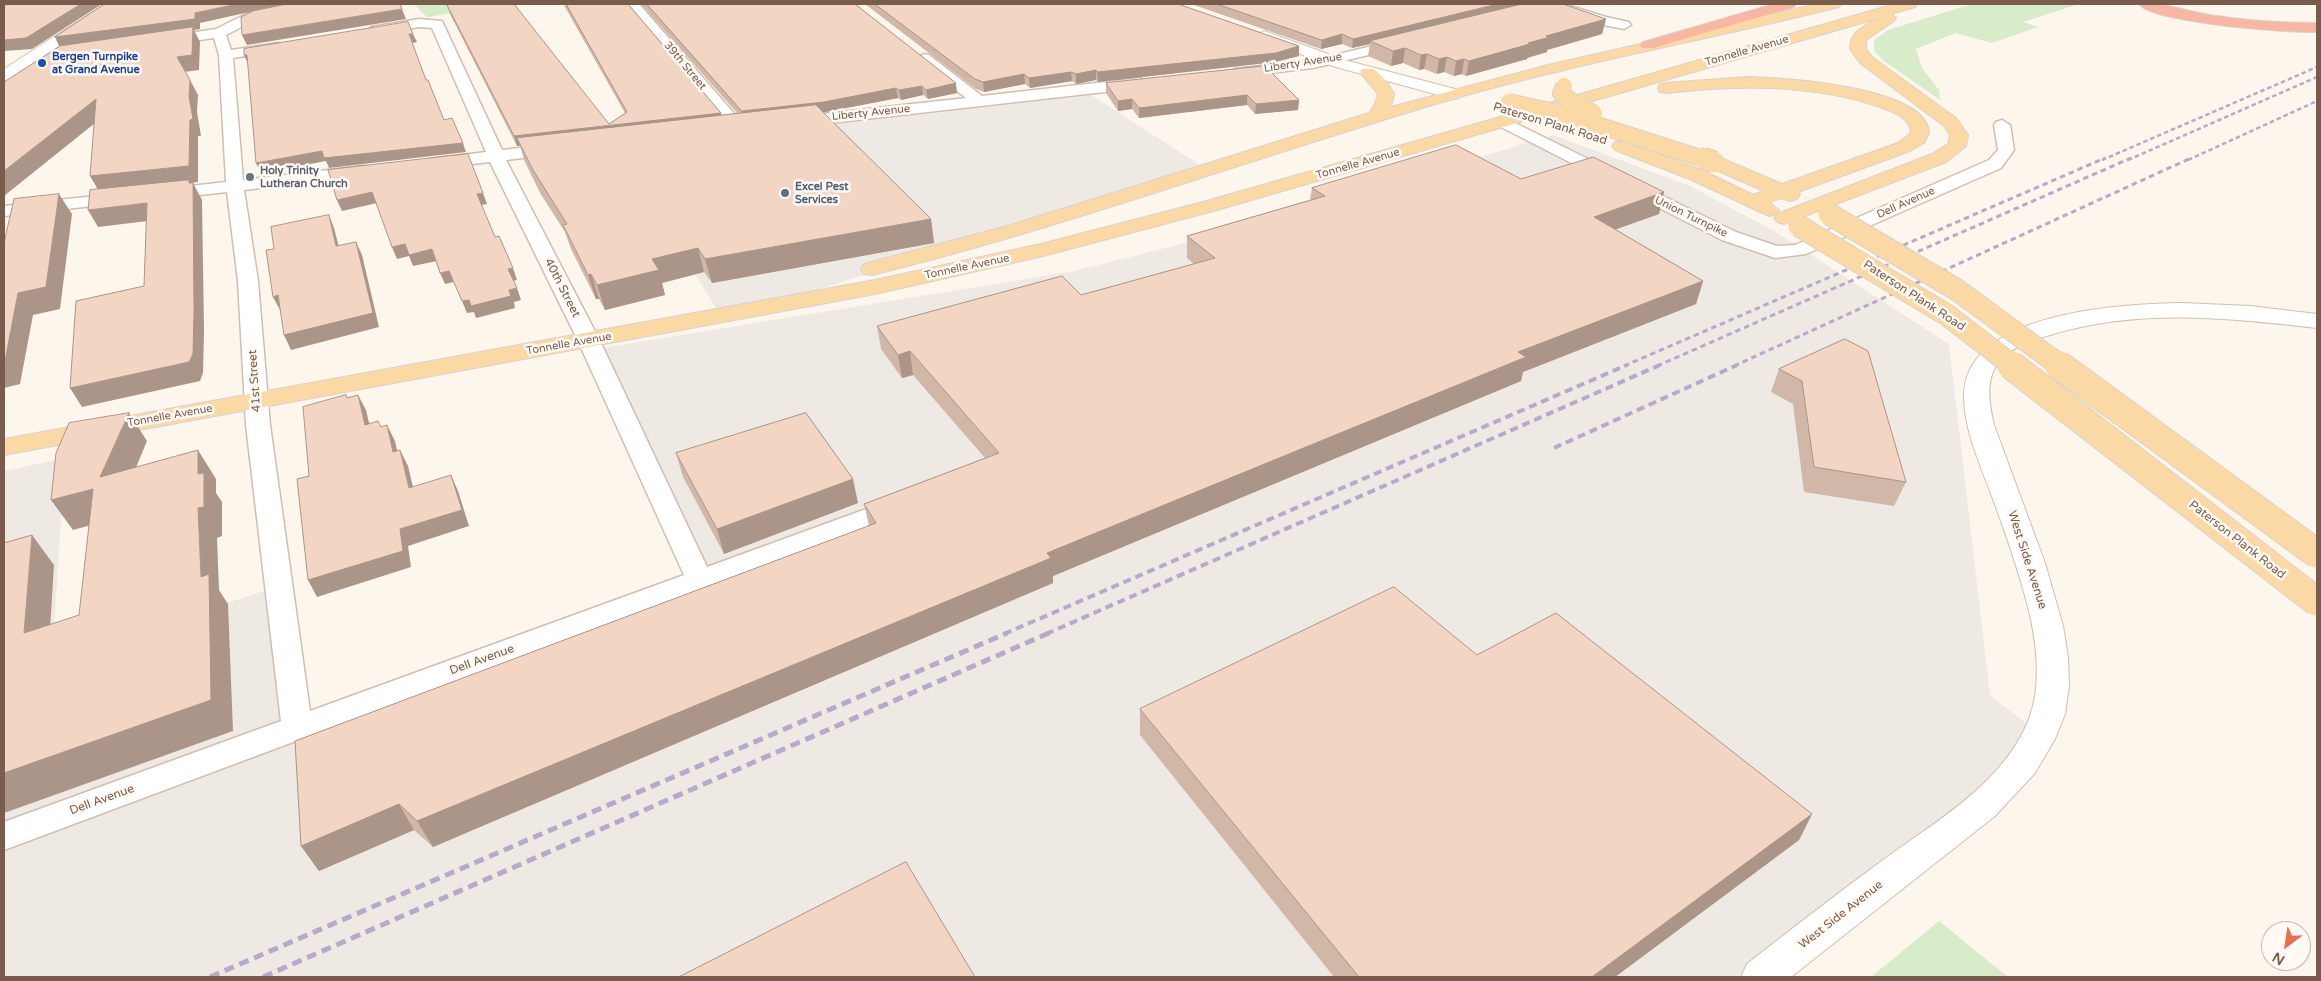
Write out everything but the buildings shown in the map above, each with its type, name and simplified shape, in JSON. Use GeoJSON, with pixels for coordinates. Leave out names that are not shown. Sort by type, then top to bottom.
{"type":"FeatureCollection","features":[{"type":"Feature","properties":{"kind":"highway"},"geometry":{"type":"LineString","coordinates":[[1648,45],[1789,4]]}},
{"type":"Feature","properties":{"kind":"highway"},"geometry":{"type":"LineString","coordinates":[[2146,4],[2221,21],[2281,28],[2317,28]]}},
{"type":"Feature","properties":{"kind":"main road","name":"Paterson Plank Road"},"geometry":{"type":"LineString","coordinates":[[1834,4],[1748,26],[1580,76],[1567,82],[1562,93],[1577,106],[1656,135],[1823,211],[1957,290],[2317,554]]}},
{"type":"Feature","properties":{"kind":"main road","name":"Tonnelle Avenue"},"geometry":{"type":"LineString","coordinates":[[4,447],[589,341],[884,285],[1066,245],[1210,206],[1910,4]]}},
{"type":"Feature","properties":{"kind":"main road"},"geometry":{"type":"LineString","coordinates":[[1792,222],[1823,211],[1938,158],[1956,146],[1959,135],[1950,122],[1866,60],[1858,49],[1858,40],[1866,31],[1910,4]]}},
{"type":"Feature","properties":{"kind":"main road","name":"Paterson Plank Road"},"geometry":{"type":"LineString","coordinates":[[1453,94],[1648,45],[1748,26]]}},
{"type":"Feature","properties":{"kind":"main road"},"geometry":{"type":"LineString","coordinates":[[1368,72],[1382,85],[1388,94],[1388,99],[1374,118]]}},
{"type":"Feature","properties":{"kind":"main road"},"geometry":{"type":"LineString","coordinates":[[1590,97],[1719,83],[1792,83],[1825,88],[1876,100],[1910,115],[1920,127],[1921,132],[1918,138],[1904,147],[1754,202]]}},
{"type":"Feature","properties":{"kind":"main road","name":"Paterson Plank Road"},"geometry":{"type":"LineString","coordinates":[[1453,94],[1531,105],[1714,162]]}},
{"type":"Feature","properties":{"kind":"main road","name":"Paterson Plank Road"},"geometry":{"type":"LineString","coordinates":[[1453,94],[1622,146],[1683,170],[1754,202],[1896,282],[1947,316],[2317,602]]}},
{"type":"Feature","properties":{"kind":"main road"},"geometry":{"type":"LineString","coordinates":[[640,331],[728,299],[840,277],[969,244],[1453,94]]}},
{"type":"Feature","properties":{"kind":"street"},"geometry":{"type":"LineString","coordinates":[[5,74],[115,4]]}},
{"type":"Feature","properties":{"kind":"street"},"geometry":{"type":"LineString","coordinates":[[151,43],[219,33],[254,16],[310,4]]}},
{"type":"Feature","properties":{"kind":"street","name":"39th Street"},"geometry":{"type":"LineString","coordinates":[[632,4],[745,127],[718,130]]}},
{"type":"Feature","properties":{"kind":"street"},"geometry":{"type":"LineString","coordinates":[[1550,5],[1603,21],[1624,25]]}},
{"type":"Feature","properties":{"kind":"street","name":"40th Street"},"geometry":{"type":"LineString","coordinates":[[360,33],[419,23],[437,24],[496,156],[589,341],[700,580]]}},
{"type":"Feature","properties":{"kind":"street"},"geometry":{"type":"LineString","coordinates":[[1249,31],[1368,72],[1453,94]]}},
{"type":"Feature","properties":{"kind":"street","name":"41st Street"},"geometry":{"type":"LineString","coordinates":[[219,33],[226,55],[235,186],[248,281],[256,400],[297,729]]}},
{"type":"Feature","properties":{"kind":"street","name":"Liberty Avenue"},"geometry":{"type":"LineString","coordinates":[[1219,74],[1330,60],[1411,40]]}},
{"type":"Feature","properties":{"kind":"street"},"geometry":{"type":"LineString","coordinates":[[226,55],[292,44]]}},
{"type":"Feature","properties":{"kind":"street"},"geometry":{"type":"LineString","coordinates":[[914,50],[979,101]]}},
{"type":"Feature","properties":{"kind":"street"},"geometry":{"type":"LineString","coordinates":[[29,60],[64,55]]}},
{"type":"Feature","properties":{"kind":"street","name":"Liberty Avenue"},"geometry":{"type":"LineString","coordinates":[[780,123],[1151,82]]}},
{"type":"Feature","properties":{"kind":"street","name":"Union Turnpike"},"geometry":{"type":"LineString","coordinates":[[1502,122],[1729,236],[1776,252]]}},
{"type":"Feature","properties":{"kind":"street","name":"Dell Avenue"},"geometry":{"type":"LineString","coordinates":[[1776,252],[1799,250],[1996,164],[2006,150],[2002,125]]}},
{"type":"Feature","properties":{"kind":"street"},"geometry":{"type":"LineString","coordinates":[[421,165],[572,147]]}},
{"type":"Feature","properties":{"kind":"street"},"geometry":{"type":"LineString","coordinates":[[4,211],[382,169]]}},
{"type":"Feature","properties":{"kind":"street","name":"West Side Avenue"},"geometry":{"type":"LineString","coordinates":[[1761,977],[1966,820],[2015,770],[2041,732],[2048,713],[2051,662],[2046,622],[2032,569],[1991,455],[1978,412],[1978,382],[1981,371],[1990,356],[2000,346],[2033,332],[2062,323],[2114,314],[2144,311],[2209,310],[2317,321]]}},
{"type":"Feature","properties":{"kind":"street","name":"Dell Avenue"},"geometry":{"type":"LineString","coordinates":[[4,836],[924,498]]}},
{"type":"Feature","properties":{"kind":"shaded area"},"geometry":{"type":"Polygon","coordinates":[[[1091,95],[1200,165],[1036,225],[850,279],[789,300],[719,313],[618,149],[1091,95]]]}},
{"type":"Feature","properties":{"kind":"shaded area"},"geometry":{"type":"Polygon","coordinates":[[[1553,135],[1690,186],[1774,231],[1949,344],[1990,695],[2052,744],[1751,977],[4,977],[4,471],[65,458],[52,661],[294,581],[306,716],[686,578],[584,351],[1074,271],[1257,225],[1553,135]]]}},
{"type":"Feature","properties":{"kind":"green space"},"geometry":{"type":"Polygon","coordinates":[[[414,4],[513,4],[427,17],[414,4]]]}},
{"type":"Feature","properties":{"kind":"green space"},"geometry":{"type":"Polygon","coordinates":[[[1972,4],[2079,4],[2023,22],[2038,27],[1992,43],[1956,33],[1916,49],[1922,68],[1939,90],[1940,100],[1884,61],[1874,51],[1874,40],[1888,30],[1972,4]]]}},
{"type":"Feature","properties":{"kind":"green space"},"geometry":{"type":"Polygon","coordinates":[[[1939,921],[2008,977],[1871,977],[1939,921]]]}},
{"type":"Feature","properties":{"kind":"railway"},"geometry":{"type":"LineString","coordinates":[[2102,160],[2317,67]]}},
{"type":"Feature","properties":{"kind":"railway"},"geometry":{"type":"LineString","coordinates":[[2128,160],[2317,77]]}},
{"type":"Feature","properties":{"kind":"railway"},"geometry":{"type":"LineString","coordinates":[[2188,160],[2317,101]]}},
{"type":"Feature","properties":{"kind":"railway"},"geometry":{"type":"LineString","coordinates":[[1624,366],[2105,158]]}},
{"type":"Feature","properties":{"kind":"railway"},"geometry":{"type":"LineString","coordinates":[[1657,366],[2131,158]]}},
{"type":"Feature","properties":{"kind":"railway"},"geometry":{"type":"LineString","coordinates":[[1734,366],[2191,158]]}},
{"type":"Feature","properties":{"kind":"railway"},"geometry":{"type":"LineString","coordinates":[[1004,634],[1627,365]]}},
{"type":"Feature","properties":{"kind":"railway"},"geometry":{"type":"LineString","coordinates":[[1046,634],[1660,365]]}},
{"type":"Feature","properties":{"kind":"railway"},"geometry":{"type":"LineString","coordinates":[[1554,448],[1737,365]]}},
{"type":"Feature","properties":{"kind":"railway"},"geometry":{"type":"LineString","coordinates":[[210,977],[1007,633]]}},
{"type":"Feature","properties":{"kind":"railway"},"geometry":{"type":"LineString","coordinates":[[263,977],[1049,633]]}},
{"type":"Feature","properties":{"kind":"place","name":"Bergen Turnpike at Grand Avenue"},"geometry":{"type":"Point","coordinates":[42,63]}},
{"type":"Feature","properties":{"kind":"place","name":"Holy Trinity Lutheran Church"},"geometry":{"type":"Point","coordinates":[250,177]}},
{"type":"Feature","properties":{"kind":"place","name":"Excel Pest Services"},"geometry":{"type":"Point","coordinates":[785,193]}}]}
